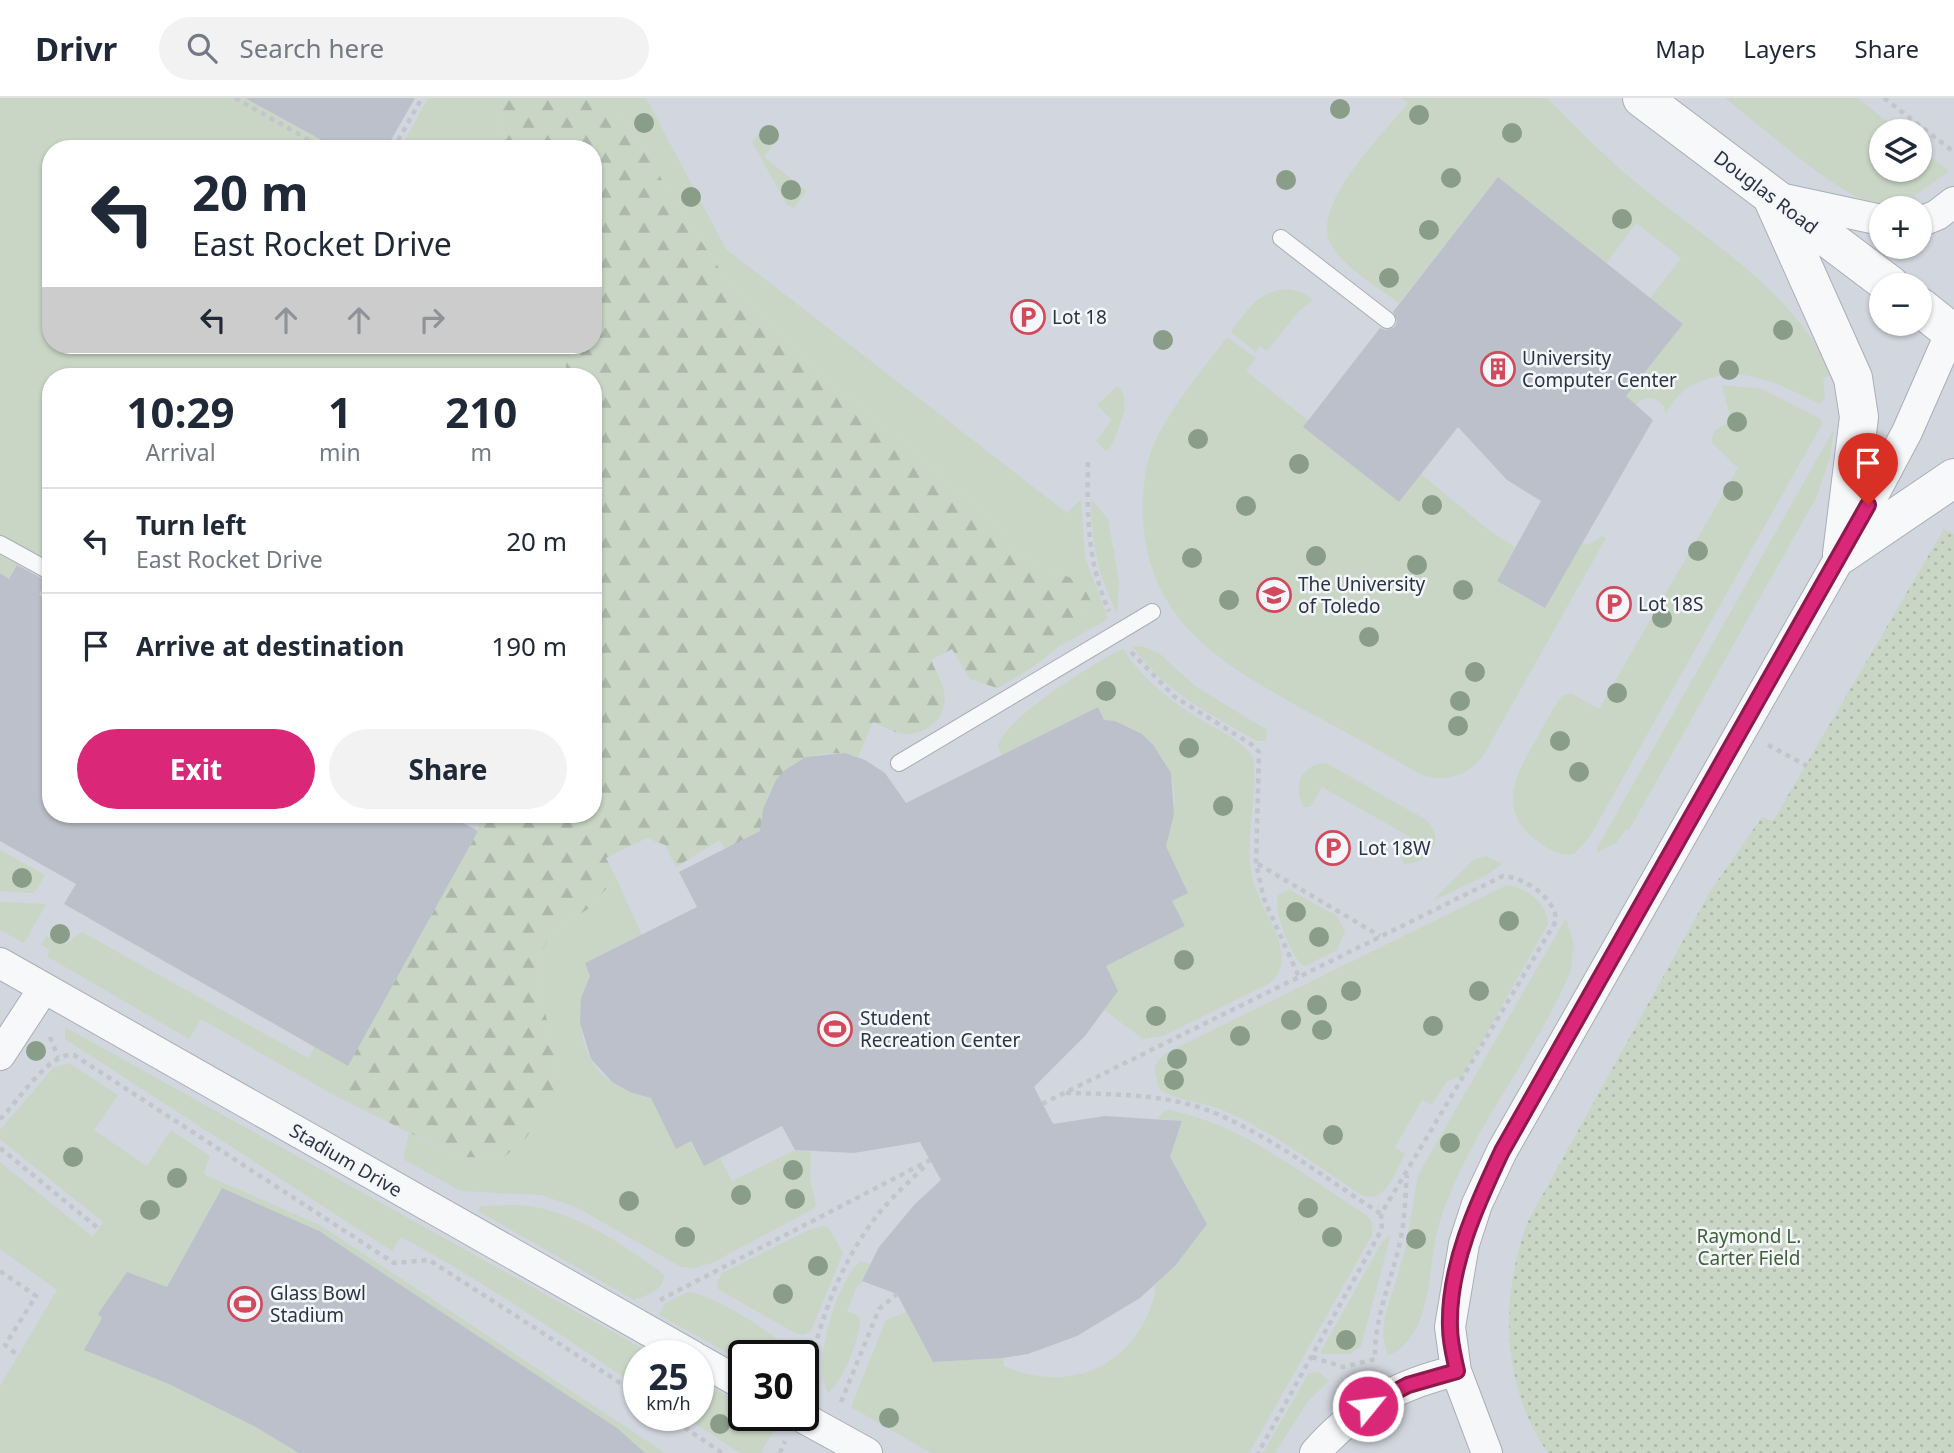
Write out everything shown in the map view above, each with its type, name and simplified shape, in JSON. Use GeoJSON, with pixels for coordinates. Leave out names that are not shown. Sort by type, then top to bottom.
{"type":"FeatureCollection","features":[{"type":"Feature","properties":{"kind":"street","name":"Douglas Road"},"geometry":{"type":"LineString","coordinates":[[1642,98],[1874,273]]}},
{"type":"Feature","properties":{"kind":"street"},"geometry":{"type":"LineString","coordinates":[[1772,197],[1869,217]]}},
{"type":"Feature","properties":{"kind":"street"},"geometry":{"type":"LineString","coordinates":[[1772,197],[1853,378],[1859,417],[1842,554]]}},
{"type":"Feature","properties":{"kind":"street"},"geometry":{"type":"LineString","coordinates":[[1932,217],[1954,202]]}},
{"type":"Feature","properties":{"kind":"street"},"geometry":{"type":"LineString","coordinates":[[1487,1453],[1457,1371],[1450,1327],[1455,1285],[1477,1204],[1502,1151],[1842,554],[1907,432],[1953,330],[1932,315]]}},
{"type":"Feature","properties":{"kind":"street"},"geometry":{"type":"LineString","coordinates":[[1842,554],[1954,478]]}},
{"type":"Feature","properties":{"kind":"street","name":"Stadium Drive"},"geometry":{"type":"LineString","coordinates":[[0,963],[663,1340]]}},
{"type":"Feature","properties":{"kind":"street"},"geometry":{"type":"LineString","coordinates":[[0,1055],[44,988]]}},
{"type":"Feature","properties":{"kind":"street"},"geometry":{"type":"LineString","coordinates":[[1315,1453],[1341,1426],[1383,1397],[1432,1376],[1457,1371]]}},
{"type":"Feature","properties":{"kind":"street"},"geometry":{"type":"LineString","coordinates":[[819,1416],[867,1453]]}},
{"type":"Feature","properties":{"kind":"lane"},"geometry":{"type":"LineString","coordinates":[[1281,238],[1387,320]]}},
{"type":"Feature","properties":{"kind":"lane"},"geometry":{"type":"LineString","coordinates":[[0,544],[42,567]]}},
{"type":"Feature","properties":{"kind":"lane"},"geometry":{"type":"LineString","coordinates":[[898,763],[1152,612]]}},
{"type":"Feature","properties":{"kind":"path"},"geometry":{"type":"LineString","coordinates":[[235,98],[309,140]]}},
{"type":"Feature","properties":{"kind":"path"},"geometry":{"type":"LineString","coordinates":[[398,140],[422,98]]}},
{"type":"Feature","properties":{"kind":"path"},"geometry":{"type":"LineString","coordinates":[[1884,98],[1954,152]]}},
{"type":"Feature","properties":{"kind":"path"},"geometry":{"type":"LineString","coordinates":[[1088,462],[1087,525],[1090,551],[1097,584],[1111,615]]}},
{"type":"Feature","properties":{"kind":"path"},"geometry":{"type":"LineString","coordinates":[[1131,652],[1175,697],[1257,750],[1256,864],[1265,899],[1299,977]]}},
{"type":"Feature","properties":{"kind":"path"},"geometry":{"type":"LineString","coordinates":[[1742,730],[1807,766]]}},
{"type":"Feature","properties":{"kind":"path"},"geometry":{"type":"LineString","coordinates":[[1256,864],[1381,937]]}},
{"type":"Feature","properties":{"kind":"path"},"geometry":{"type":"LineString","coordinates":[[1042,1104],[1503,876],[1512,877],[1534,888],[1556,916],[1381,1214],[1382,1229],[1258,1453]]}},
{"type":"Feature","properties":{"kind":"path"},"geometry":{"type":"LineString","coordinates":[[47,1030],[58,1057]]}},
{"type":"Feature","properties":{"kind":"path"},"geometry":{"type":"LineString","coordinates":[[0,1119],[58,1057],[74,1055],[394,1263],[429,1260],[623,1385]]}},
{"type":"Feature","properties":{"kind":"path"},"geometry":{"type":"LineString","coordinates":[[1063,1093],[1140,1096],[1214,1112],[1271,1143],[1381,1214]]}},
{"type":"Feature","properties":{"kind":"path"},"geometry":{"type":"LineString","coordinates":[[0,1148],[99,1228]]}},
{"type":"Feature","properties":{"kind":"path"},"geometry":{"type":"LineString","coordinates":[[627,1320],[691,1282],[930,1160],[879,1213],[842,1277],[825,1312],[816,1340]]}},
{"type":"Feature","properties":{"kind":"path"},"geometry":{"type":"LineString","coordinates":[[1312,1357],[1343,1367],[1375,1359],[1381,1307],[1400,1244],[1407,1173]]}},
{"type":"Feature","properties":{"kind":"path"},"geometry":{"type":"LineString","coordinates":[[0,1271],[36,1296],[5,1345],[19,1356]]}},
{"type":"Feature","properties":{"kind":"path"},"geometry":{"type":"LineString","coordinates":[[839,1409],[880,1309],[897,1294]]}},
{"type":"Feature","properties":{"kind":"path"},"geometry":{"type":"LineString","coordinates":[[690,1431],[722,1453]]}},
{"type":"Feature","properties":{"kind":"shaded area","name":"The University of Toledo"},"geometry":{"type":"Polygon","coordinates":[[[0,98],[1954,98],[1954,1453],[0,1453],[0,98]]]}},
{"type":"Feature","properties":{"kind":"green space"},"geometry":{"type":"Polygon","coordinates":[[[0,98],[245,98],[322,140],[42,140],[42,354],[567,354],[566,368],[42,368],[42,576],[19,563],[9,579],[0,573],[0,98]]]}},
{"type":"Feature","properties":{"kind":"green space"},"geometry":{"type":"Polygon","coordinates":[[[428,98],[502,98],[495,140],[405,140],[428,98]]]}},
{"type":"Feature","properties":{"kind":"green space"},"geometry":{"type":"Polygon","coordinates":[[[502,98],[612,98],[681,211],[731,286],[821,374],[919,454],[1000,528],[1020,555],[1050,572],[1069,577],[1084,588],[1091,601],[1065,641],[1025,672],[997,688],[970,679],[952,649],[931,660],[943,687],[945,700],[935,722],[921,731],[904,734],[873,722],[858,757],[838,753],[819,755],[802,760],[787,770],[775,784],[767,800],[762,818],[762,839],[725,850],[720,840],[676,867],[665,845],[647,838],[606,858],[616,878],[588,909],[553,931],[542,950],[541,994],[560,1077],[547,1106],[526,1138],[503,1158],[458,1157],[332,1094],[478,831],[479,823],[602,823],[602,368],[566,368],[567,354],[602,354],[602,140],[495,140],[502,98]]]}},
{"type":"Feature","properties":{"kind":"green space"},"geometry":{"type":"Polygon","coordinates":[[[612,98],[646,98],[726,249],[1067,513],[1081,499],[1085,557],[1108,619],[1060,646],[1087,612],[1069,577],[1050,572],[1020,555],[1000,528],[919,454],[821,374],[731,286],[681,211],[612,98]]]}},
{"type":"Feature","properties":{"kind":"green space"},"geometry":{"type":"Polygon","coordinates":[[[1401,98],[1547,98],[1628,176],[1742,265],[1794,315],[1815,344],[1832,375],[1823,378],[1825,399],[1820,404],[1759,378],[1728,375],[1712,377],[1690,387],[1677,397],[1665,415],[1664,406],[1654,399],[1647,398],[1636,405],[1626,396],[1683,324],[1650,298],[1681,258],[1636,223],[1606,264],[1498,177],[1399,303],[1373,285],[1347,264],[1333,248],[1327,232],[1338,193],[1366,152],[1408,103],[1401,98]]]}},
{"type":"Feature","properties":{"kind":"green space"},"geometry":{"type":"Polygon","coordinates":[[[1725,98],[1858,98],[1884,119],[1869,119],[1869,182],[1932,182],[1932,158],[1949,171],[1914,196],[1869,196],[1869,202],[1819,173],[1725,98]]]}},
{"type":"Feature","properties":{"kind":"green space"},"geometry":{"type":"Polygon","coordinates":[[[767,125],[779,136],[764,157],[806,191],[794,208],[787,205],[752,142],[767,125]]]}},
{"type":"Feature","properties":{"kind":"green space"},"geometry":{"type":"Polygon","coordinates":[[[1289,289],[1304,293],[1313,300],[1298,312],[1267,351],[1260,346],[1256,352],[1231,332],[1248,309],[1262,297],[1289,289]]]}},
{"type":"Feature","properties":{"kind":"green space"},"geometry":{"type":"Polygon","coordinates":[[[1227,337],[1256,358],[1246,371],[1309,421],[1304,428],[1399,502],[1421,474],[1490,531],[1515,547],[1497,581],[1544,608],[1582,543],[1588,545],[1602,536],[1606,538],[1483,756],[1463,773],[1440,778],[1422,775],[1243,674],[1217,656],[1194,635],[1159,586],[1148,555],[1143,519],[1143,491],[1148,463],[1153,446],[1168,417],[1227,337]]]}},
{"type":"Feature","properties":{"kind":"green space"},"geometry":{"type":"Polygon","coordinates":[[[1722,385],[1762,389],[1821,419],[1822,424],[1589,838],[1575,853],[1566,855],[1556,852],[1526,831],[1517,819],[1513,806],[1516,779],[1562,696],[1571,693],[1599,709],[1738,468],[1711,442],[1714,431],[1731,420],[1722,385]]]}},
{"type":"Feature","properties":{"kind":"green space"},"geometry":{"type":"Polygon","coordinates":[[[1117,386],[1122,392],[1125,407],[1111,447],[1106,451],[1096,441],[1112,420],[1097,405],[1117,386]]]}},
{"type":"Feature","properties":{"kind":"green space"},"geometry":{"type":"Polygon","coordinates":[[[1834,429],[1830,458],[1816,498],[1629,830],[1626,829],[1616,843],[1597,852],[1597,848],[1834,429]]]}},
{"type":"Feature","properties":{"kind":"green space"},"geometry":{"type":"Polygon","coordinates":[[[1091,499],[1108,519],[1119,583],[1117,613],[1097,558],[1091,499]]]}},
{"type":"Feature","properties":{"kind":"green space","name":"Raymond L. Carter Field"},"geometry":{"type":"Polygon","coordinates":[[[1944,529],[1954,534],[1954,1453],[1548,1453],[1532,1427],[1521,1400],[1510,1341],[1512,1281],[1527,1223],[1711,890],[1762,817],[1773,821],[1944,529]]]}},
{"type":"Feature","properties":{"kind":"green space"},"geometry":{"type":"Polygon","coordinates":[[[1132,646],[1148,648],[1160,654],[1195,686],[1267,730],[1266,741],[1257,741],[1189,701],[1158,676],[1132,646]]]}},
{"type":"Feature","properties":{"kind":"green space"},"geometry":{"type":"Polygon","coordinates":[[[1123,649],[1140,671],[1160,690],[1193,715],[1237,741],[1253,757],[1250,866],[1257,893],[1277,935],[1282,962],[1278,974],[1268,984],[1163,1036],[1143,1039],[1104,1010],[1106,966],[1185,926],[1172,901],[1188,892],[1164,842],[1174,810],[1174,794],[1166,764],[1147,739],[1134,730],[1104,720],[1098,707],[1002,756],[998,746],[1016,721],[1033,707],[1093,665],[1123,649]]]}},
{"type":"Feature","properties":{"kind":"green space"},"geometry":{"type":"Polygon","coordinates":[[[1320,763],[1328,764],[1426,820],[1435,835],[1432,849],[1421,860],[1404,864],[1402,858],[1412,838],[1322,787],[1310,807],[1304,807],[1298,787],[1300,780],[1307,770],[1320,763]]]}},
{"type":"Feature","properties":{"kind":"green space"},"geometry":{"type":"Polygon","coordinates":[[[0,850],[45,875],[34,893],[0,891],[0,850]]]}},
{"type":"Feature","properties":{"kind":"green space"},"geometry":{"type":"Polygon","coordinates":[[[1486,856],[1502,864],[1487,875],[1432,901],[1473,860],[1486,856]]]}},
{"type":"Feature","properties":{"kind":"green space"},"geometry":{"type":"Polygon","coordinates":[[[616,878],[642,935],[585,963],[590,976],[582,1006],[582,1036],[593,1063],[616,1085],[647,1096],[659,1104],[681,1129],[704,1165],[720,1158],[732,1181],[795,1150],[811,1152],[810,1179],[816,1205],[813,1209],[712,1263],[694,1268],[681,1267],[576,1207],[541,1195],[461,1191],[403,1159],[409,1133],[458,1157],[503,1158],[560,1077],[541,994],[542,950],[553,931],[588,909],[616,878]]]}},
{"type":"Feature","properties":{"kind":"green space"},"geometry":{"type":"Polygon","coordinates":[[[1507,885],[1522,889],[1535,898],[1544,909],[1548,924],[1462,1077],[1447,1081],[1432,1105],[1422,1100],[1395,1147],[1405,1154],[1383,1192],[1369,1197],[1360,1194],[1243,1119],[1159,1089],[1154,1067],[1164,1054],[1507,885]]]}},
{"type":"Feature","properties":{"kind":"green space"},"geometry":{"type":"Polygon","coordinates":[[[1290,890],[1337,916],[1345,931],[1337,950],[1305,966],[1300,963],[1289,945],[1280,922],[1278,895],[1290,890]]]}},
{"type":"Feature","properties":{"kind":"green space"},"geometry":{"type":"Polygon","coordinates":[[[0,902],[46,904],[24,943],[0,930],[0,902]]]}},
{"type":"Feature","properties":{"kind":"green space"},"geometry":{"type":"Polygon","coordinates":[[[1566,918],[1574,945],[1571,970],[1556,1002],[1452,1188],[1440,1221],[1422,1315],[1403,1346],[1388,1356],[1383,1337],[1385,1316],[1405,1251],[1418,1175],[1566,918]]]}},
{"type":"Feature","properties":{"kind":"green space"},"geometry":{"type":"Polygon","coordinates":[[[82,932],[308,1058],[315,1047],[348,1066],[332,1094],[201,1019],[189,1039],[48,957],[49,949],[41,945],[46,936],[66,944],[82,932]]]}},
{"type":"Feature","properties":{"kind":"green space"},"geometry":{"type":"Polygon","coordinates":[[[65,1027],[627,1340],[623,1340],[623,1376],[522,1309],[401,1237],[392,1251],[65,1039],[65,1027]]]}},
{"type":"Feature","properties":{"kind":"green space","name":"Glass Bowl Stadium"},"geometry":{"type":"Polygon","coordinates":[[[69,1063],[118,1095],[94,1130],[147,1166],[171,1130],[210,1156],[203,1174],[320,1225],[623,1425],[623,1431],[632,1431],[665,1453],[0,1453],[0,1386],[57,1290],[0,1249],[0,1162],[93,1237],[103,1222],[0,1139],[0,1130],[53,1068],[69,1063]]]}},
{"type":"Feature","properties":{"kind":"green space"},"geometry":{"type":"Polygon","coordinates":[[[1166,1110],[1193,1116],[1245,1138],[1366,1215],[1373,1223],[1372,1235],[1249,1453],[931,1453],[851,1407],[886,1320],[907,1312],[933,1362],[1003,1358],[1004,1366],[1030,1374],[1054,1377],[1078,1375],[1099,1367],[1118,1354],[1134,1337],[1147,1316],[1156,1290],[1154,1286],[1175,1266],[1207,1224],[1170,1157],[1182,1122],[1157,1118],[1166,1110]]]}},
{"type":"Feature","properties":{"kind":"green space"},"geometry":{"type":"Polygon","coordinates":[[[521,1205],[558,1213],[594,1229],[660,1271],[664,1276],[661,1285],[653,1292],[634,1300],[478,1211],[481,1206],[521,1205]]]}},
{"type":"Feature","properties":{"kind":"green space"},"geometry":{"type":"Polygon","coordinates":[[[823,1226],[829,1228],[843,1253],[811,1331],[803,1335],[795,1333],[718,1289],[717,1283],[722,1273],[811,1229],[823,1226]]]}},
{"type":"Feature","properties":{"kind":"green space"},"geometry":{"type":"Polygon","coordinates":[[[1391,1234],[1361,1346],[1350,1354],[1320,1353],[1382,1242],[1391,1234]]]}},
{"type":"Feature","properties":{"kind":"green space"},"geometry":{"type":"Polygon","coordinates":[[[861,1261],[870,1264],[847,1311],[859,1316],[858,1334],[845,1369],[828,1393],[823,1364],[829,1324],[843,1285],[861,1261]]]}},
{"type":"Feature","properties":{"kind":"green space"},"geometry":{"type":"Polygon","coordinates":[[[688,1292],[698,1294],[745,1317],[778,1340],[728,1340],[728,1353],[714,1345],[714,1340],[704,1340],[659,1315],[665,1303],[688,1292]]]}},
{"type":"Feature","properties":{"kind":"green space"},"geometry":{"type":"Polygon","coordinates":[[[1319,1372],[1329,1381],[1308,1401],[1275,1453],[1263,1453],[1308,1374],[1319,1372]]]}},
{"type":"Feature","properties":{"kind":"green space"},"geometry":{"type":"Polygon","coordinates":[[[714,1389],[728,1396],[728,1431],[774,1431],[760,1453],[740,1453],[706,1431],[714,1431],[714,1389]]]}},
{"type":"Feature","properties":{"kind":"building"},"geometry":{"type":"Polygon","coordinates":[[[245,98],[415,98],[391,140],[322,140],[245,98]]]}},
{"type":"Feature","properties":{"kind":"building","name":"University Computer Center"},"geometry":{"type":"Polygon","coordinates":[[[1498,177],[1683,324],[1626,396],[1653,420],[1545,608],[1497,581],[1541,501],[1507,480],[1458,427],[1399,502],[1303,427],[1380,328],[1386,330],[1395,327],[1397,321],[1393,312],[1498,177]]]}},
{"type":"Feature","properties":{"kind":"building"},"geometry":{"type":"Polygon","coordinates":[[[17,565],[42,578],[39,595],[42,597],[42,823],[463,823],[478,831],[348,1066],[64,904],[76,884],[0,841],[0,573],[9,579],[17,565]]]}},
{"type":"Feature","properties":{"kind":"building","name":"Student Recreation Center"},"geometry":{"type":"Polygon","coordinates":[[[1098,707],[1104,720],[1115,721],[1142,734],[1154,746],[1171,773],[1174,814],[1166,846],[1188,893],[1172,901],[1185,926],[1106,966],[1118,991],[1085,1036],[1034,1087],[1053,1124],[1105,1116],[1182,1121],[1170,1157],[1207,1224],[1175,1266],[1140,1298],[1077,1336],[1028,1354],[933,1362],[897,1294],[862,1281],[879,1247],[915,1204],[941,1180],[920,1142],[854,1153],[795,1150],[782,1126],[704,1166],[691,1141],[676,1149],[651,1098],[630,1092],[612,1082],[591,1059],[580,1023],[581,998],[590,976],[585,963],[697,907],[679,872],[760,831],[763,809],[776,780],[785,770],[806,757],[845,753],[865,760],[885,773],[906,803],[1098,707]]]}},
{"type":"Feature","properties":{"kind":"building","name":"Glass Bowl Stadium"},"geometry":{"type":"Polygon","coordinates":[[[222,1188],[319,1231],[617,1428],[645,1453],[299,1453],[254,1426],[169,1384],[84,1350],[102,1318],[98,1314],[127,1272],[167,1287],[222,1188]]]}},
{"type":"Feature","properties":{"kind":"place","name":"Lot 18"},"geometry":{"type":"Point","coordinates":[1028,317]}},
{"type":"Feature","properties":{"kind":"place","name":"University Computer Center"},"geometry":{"type":"Point","coordinates":[1498,369]}},
{"type":"Feature","properties":{"kind":"place","name":"The University of Toledo"},"geometry":{"type":"Point","coordinates":[1274,595]}},
{"type":"Feature","properties":{"kind":"place","name":"Lot 18S"},"geometry":{"type":"Point","coordinates":[1614,604]}},
{"type":"Feature","properties":{"kind":"place","name":"Lot 18W"},"geometry":{"type":"Point","coordinates":[1333,848]}},
{"type":"Feature","properties":{"kind":"place","name":"Student Recreation Center"},"geometry":{"type":"Point","coordinates":[835,1029]}},
{"type":"Feature","properties":{"kind":"place","name":"Glass Bowl Stadium"},"geometry":{"type":"Point","coordinates":[245,1304]}},
{"type":"Feature","properties":{"kind":"route"},"geometry":{"type":"LineString","coordinates":[[1368,1406],[1408,1385],[1457,1371],[1450,1327],[1455,1285],[1477,1204],[1502,1151],[1636,919],[1868,505]]}}]}
